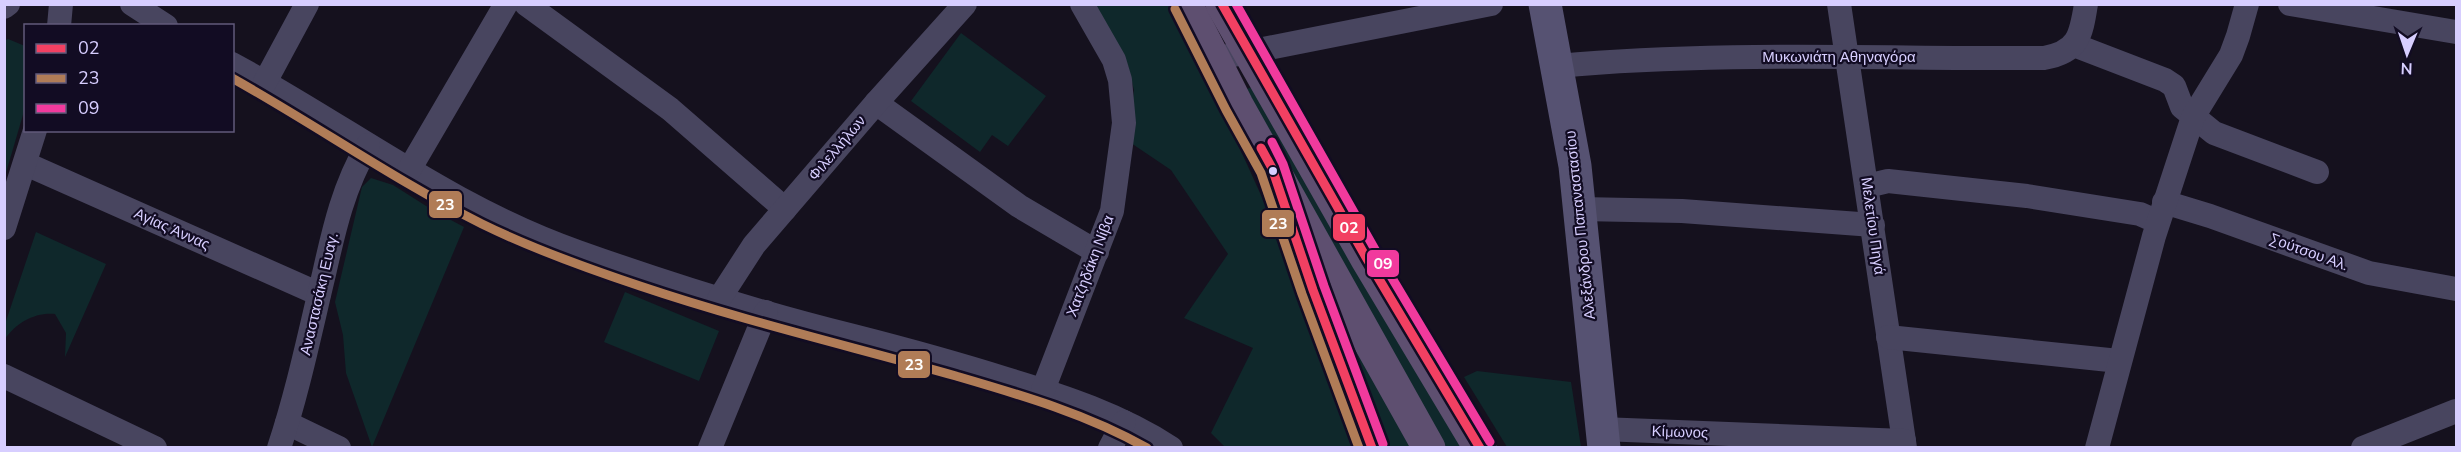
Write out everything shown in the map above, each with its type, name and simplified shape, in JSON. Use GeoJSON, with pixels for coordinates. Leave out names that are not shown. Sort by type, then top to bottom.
{"type":"FeatureCollection","features":[{"type":"Feature","properties":{"kind":"main road"},"geometry":{"type":"LineString","coordinates":[[1186,4],[1272,168],[1430,447]]}},
{"type":"Feature","properties":{"kind":"main road"},"geometry":{"type":"LineString","coordinates":[[1222,4],[1367,259],[1480,447]]}},
{"type":"Feature","properties":{"kind":"main road","name":"Αλεξάνδρου Παπαναστασίου"},"geometry":{"type":"LineString","coordinates":[[1545,4],[1558,66],[1580,209],[1602,438]]}},
{"type":"Feature","properties":{"kind":"main road"},"geometry":{"type":"LineString","coordinates":[[1272,168],[1309,279],[1372,447]]}},
{"type":"Feature","properties":{"kind":"street"},"geometry":{"type":"LineString","coordinates":[[4,8],[8,4]]}},
{"type":"Feature","properties":{"kind":"street"},"geometry":{"type":"LineString","coordinates":[[59,24],[60,4]]}},
{"type":"Feature","properties":{"kind":"street"},"geometry":{"type":"LineString","coordinates":[[132,4],[163,24]]}},
{"type":"Feature","properties":{"kind":"street"},"geometry":{"type":"LineString","coordinates":[[265,82],[307,4]]}},
{"type":"Feature","properties":{"kind":"street"},"geometry":{"type":"LineString","coordinates":[[409,170],[506,4]]}},
{"type":"Feature","properties":{"kind":"street"},"geometry":{"type":"LineString","coordinates":[[526,4],[670,109],[785,209]]}},
{"type":"Feature","properties":{"kind":"street","name":"Φιλελλήλων"},"geometry":{"type":"LineString","coordinates":[[719,299],[754,245],[965,4]]}},
{"type":"Feature","properties":{"kind":"street","name":"Χατζηδάκη Νίβα"},"geometry":{"type":"LineString","coordinates":[[1043,390],[1112,211],[1122,142],[1123,105],[1114,60],[1082,4]]}},
{"type":"Feature","properties":{"kind":"street"},"geometry":{"type":"LineString","coordinates":[[1214,59],[1491,4]]}},
{"type":"Feature","properties":{"kind":"street","name":"Μελετίου Πηγά"},"geometry":{"type":"LineString","coordinates":[[1839,4],[1905,444]]}},
{"type":"Feature","properties":{"kind":"street"},"geometry":{"type":"LineString","coordinates":[[2085,4],[2080,31],[2074,45],[2165,80],[2174,86],[2182,107],[2206,129],[2317,172]]}},
{"type":"Feature","properties":{"kind":"street"},"geometry":{"type":"LineString","coordinates":[[2097,447],[2161,212],[2193,117],[2231,55],[2247,4]]}},
{"type":"Feature","properties":{"kind":"street"},"geometry":{"type":"LineString","coordinates":[[2290,4],[2457,32]]}},
{"type":"Feature","properties":{"kind":"street","name":"Μυκωνιάτη Αθηναγόρα"},"geometry":{"type":"LineString","coordinates":[[1558,66],[1644,60],[1847,57],[2044,58],[2060,54],[2074,45]]}},
{"type":"Feature","properties":{"kind":"street"},"geometry":{"type":"LineString","coordinates":[[234,65],[456,198],[517,229],[580,253],[719,299],[900,347],[1043,390],[1124,422],[1171,447]]}},
{"type":"Feature","properties":{"kind":"street"},"geometry":{"type":"LineString","coordinates":[[876,103],[1019,206],[1097,252]]}},
{"type":"Feature","properties":{"kind":"street"},"geometry":{"type":"LineString","coordinates":[[4,228],[34,132]]}},
{"type":"Feature","properties":{"kind":"street","name":"Αναστασάκη Ευαγ."},"geometry":{"type":"LineString","coordinates":[[279,447],[287,423],[341,204],[358,161],[368,145]]}},
{"type":"Feature","properties":{"kind":"street","name":"Αγίας Άννας"},"geometry":{"type":"LineString","coordinates":[[26,164],[319,294]]}},
{"type":"Feature","properties":{"kind":"street","name":"Σούτσου Αλ."},"geometry":{"type":"LineString","coordinates":[[1867,186],[1888,182],[2027,196],[2140,214],[2161,212],[2210,216],[2368,273],[2457,289]]}},
{"type":"Feature","properties":{"kind":"street"},"geometry":{"type":"LineString","coordinates":[[1580,209],[1682,211],[1873,225]]}},
{"type":"Feature","properties":{"kind":"street"},"geometry":{"type":"LineString","coordinates":[[710,447],[766,312]]}},
{"type":"Feature","properties":{"kind":"street"},"geometry":{"type":"LineString","coordinates":[[1888,337],[2119,361]]}},
{"type":"Feature","properties":{"kind":"street"},"geometry":{"type":"LineString","coordinates":[[4,376],[155,447]]}},
{"type":"Feature","properties":{"kind":"street"},"geometry":{"type":"LineString","coordinates":[[2363,447],[2457,411]]}},
{"type":"Feature","properties":{"kind":"street"},"geometry":{"type":"LineString","coordinates":[[1112,447],[1124,422]]}},
{"type":"Feature","properties":{"kind":"street"},"geometry":{"type":"LineString","coordinates":[[287,423],[339,447]]}},
{"type":"Feature","properties":{"kind":"street","name":"Κίμωνος"},"geometry":{"type":"LineString","coordinates":[[1602,438],[1905,444]]}},
{"type":"Feature","properties":{"kind":"green space"},"geometry":{"type":"Polygon","coordinates":[[[1091,5],[1169,5],[1226,118],[1293,266],[1362,447],[1225,447],[1211,433],[1253,348],[1184,318],[1228,254],[1171,170],[1128,141],[1134,90],[1128,66],[1091,5]]]}},
{"type":"Feature","properties":{"kind":"green space"},"geometry":{"type":"Polygon","coordinates":[[[961,33],[1046,96],[1008,146],[992,135],[980,152],[911,101],[961,33]]]}},
{"type":"Feature","properties":{"kind":"green space"},"geometry":{"type":"Polygon","coordinates":[[[8,39],[24,46],[24,111],[5,176],[4,41],[8,39]]]}},
{"type":"Feature","properties":{"kind":"green space"},"geometry":{"type":"Polygon","coordinates":[[[1255,86],[1461,447],[1446,447],[1241,91],[1255,86]]]}},
{"type":"Feature","properties":{"kind":"green space"},"geometry":{"type":"Polygon","coordinates":[[[371,178],[393,185],[464,227],[372,447],[346,373],[343,335],[335,302],[362,187],[371,178]]]}},
{"type":"Feature","properties":{"kind":"green space"},"geometry":{"type":"Polygon","coordinates":[[[36,232],[106,264],[65,357],[66,333],[55,314],[40,315],[27,320],[5,339],[5,324],[36,232]]]}},
{"type":"Feature","properties":{"kind":"green space"},"geometry":{"type":"Polygon","coordinates":[[[625,292],[719,331],[699,381],[604,342],[625,292]]]}},
{"type":"Feature","properties":{"kind":"green space"},"geometry":{"type":"Polygon","coordinates":[[[1334,301],[1414,447],[1390,447],[1353,361],[1334,301]]]}},
{"type":"Feature","properties":{"kind":"green space"},"geometry":{"type":"Polygon","coordinates":[[[1477,371],[1571,382],[1581,447],[1507,447],[1464,377],[1477,371]]]}},
{"type":"Feature","properties":{"kind":"transit line","name":"02"},"geometry":{"type":"LineString","coordinates":[[1222,4],[1367,259],[1480,448]]}},
{"type":"Feature","properties":{"kind":"transit line","name":"09"},"geometry":{"type":"LineString","coordinates":[[1236,4],[1377,253],[1490,442]]}},
{"type":"Feature","properties":{"kind":"transit line","name":"23"},"geometry":{"type":"LineString","coordinates":[[1175,9],[1261,173],[1302,294],[1359,448]]}},
{"type":"Feature","properties":{"kind":"transit line","name":"23"},"geometry":{"type":"LineString","coordinates":[[234,79],[450,207],[540,250],[718,311],[1029,398],[1101,425],[1147,448]]}},
{"type":"Feature","properties":{"kind":"transit line","name":"09"},"geometry":{"type":"LineString","coordinates":[[1272,142],[1283,164],[1324,286],[1383,444]]}},
{"type":"Feature","properties":{"kind":"transit line","name":"02"},"geometry":{"type":"LineString","coordinates":[[1261,148],[1272,168],[1313,290],[1372,448]]}}]}
